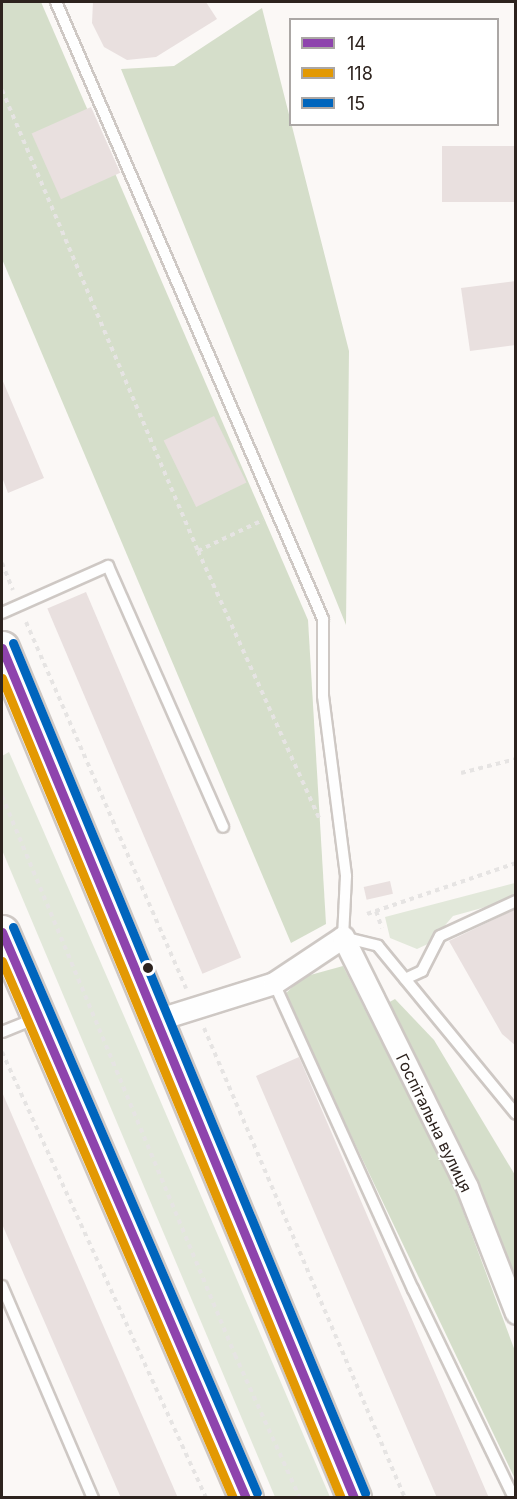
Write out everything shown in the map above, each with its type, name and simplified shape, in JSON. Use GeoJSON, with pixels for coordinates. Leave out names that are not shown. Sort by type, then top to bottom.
{"type":"FeatureCollection","features":[{"type":"Feature","properties":{"kind":"main road"},"geometry":{"type":"LineString","coordinates":[[5,664],[354,1497]]}},
{"type":"Feature","properties":{"kind":"main road"},"geometry":{"type":"LineString","coordinates":[[2,932],[246,1497]]}},
{"type":"Feature","properties":{"kind":"street"},"geometry":{"type":"LineString","coordinates":[[156,1020],[274,982],[343,937]]}},
{"type":"Feature","properties":{"kind":"street","name":"Госпітальна вулиця"},"geometry":{"type":"LineString","coordinates":[[343,937],[467,1187],[516,1313]]}},
{"type":"Feature","properties":{"kind":"lane"},"geometry":{"type":"LineString","coordinates":[[56,2],[323,619],[323,696],[346,876],[343,937],[378,946],[516,1114]]}},
{"type":"Feature","properties":{"kind":"lane"},"geometry":{"type":"LineString","coordinates":[[2,613],[108,566],[223,827]]}},
{"type":"Feature","properties":{"kind":"lane"},"geometry":{"type":"LineString","coordinates":[[405,979],[422,971],[440,936],[516,902]]}},
{"type":"Feature","properties":{"kind":"lane"},"geometry":{"type":"LineString","coordinates":[[274,982],[412,1289],[514,1497]]}},
{"type":"Feature","properties":{"kind":"lane"},"geometry":{"type":"LineString","coordinates":[[2,1032],[38,1018]]}},
{"type":"Feature","properties":{"kind":"lane"},"geometry":{"type":"LineString","coordinates":[[2,1286],[93,1497]]}},
{"type":"Feature","properties":{"kind":"path"},"geometry":{"type":"LineString","coordinates":[[2,90],[198,550],[321,822]]}},
{"type":"Feature","properties":{"kind":"path"},"geometry":{"type":"LineString","coordinates":[[198,550],[277,514]]}},
{"type":"Feature","properties":{"kind":"path"},"geometry":{"type":"LineString","coordinates":[[2,563],[405,1497]]}},
{"type":"Feature","properties":{"kind":"path"},"geometry":{"type":"LineString","coordinates":[[461,773],[516,759]]}},
{"type":"Feature","properties":{"kind":"path"},"geometry":{"type":"LineString","coordinates":[[2,796],[235,1354],[300,1497]]}},
{"type":"Feature","properties":{"kind":"path"},"geometry":{"type":"LineString","coordinates":[[367,914],[516,863]]}},
{"type":"Feature","properties":{"kind":"path"},"geometry":{"type":"LineString","coordinates":[[2,1052],[206,1497]]}},
{"type":"Feature","properties":{"kind":"shaded area"},"geometry":{"type":"Polygon","coordinates":[[[9,752],[330,1497],[275,1497],[2,850],[2,756],[9,752]]]}},
{"type":"Feature","properties":{"kind":"shaded area"},"geometry":{"type":"Polygon","coordinates":[[[515,883],[515,899],[453,916],[430,943],[417,949],[390,938],[385,917],[515,883]]]}},
{"type":"Feature","properties":{"kind":"green space"},"geometry":{"type":"Polygon","coordinates":[[[2,2],[41,2],[308,620],[326,924],[291,943],[2,259],[2,2]]]}},
{"type":"Feature","properties":{"kind":"green space"},"geometry":{"type":"Polygon","coordinates":[[[262,8],[289,114],[289,126],[292,126],[349,351],[346,625],[121,69],[174,66],[262,8]]]}},
{"type":"Feature","properties":{"kind":"green space"},"geometry":{"type":"Polygon","coordinates":[[[343,966],[453,1184],[515,1351],[515,1479],[284,995],[303,977],[343,966]]]}},
{"type":"Feature","properties":{"kind":"green space"},"geometry":{"type":"Polygon","coordinates":[[[395,999],[434,1040],[515,1175],[515,1293],[384,1005],[395,999]]]}},
{"type":"Feature","properties":{"kind":"building"},"geometry":{"type":"Polygon","coordinates":[[[93,2],[206,2],[217,19],[156,57],[127,60],[104,47],[92,23],[93,2]]]}},
{"type":"Feature","properties":{"kind":"building"},"geometry":{"type":"Polygon","coordinates":[[[91,107],[120,173],[61,199],[32,133],[91,107]]]}},
{"type":"Feature","properties":{"kind":"building"},"geometry":{"type":"Polygon","coordinates":[[[442,146],[516,146],[516,202],[442,202],[442,146]]]}},
{"type":"Feature","properties":{"kind":"building"},"geometry":{"type":"Polygon","coordinates":[[[516,281],[516,345],[470,351],[461,288],[516,281]]]}},
{"type":"Feature","properties":{"kind":"building"},"geometry":{"type":"Polygon","coordinates":[[[2,379],[44,478],[8,493],[2,477],[2,379]]]}},
{"type":"Feature","properties":{"kind":"building"},"geometry":{"type":"Polygon","coordinates":[[[214,416],[246,483],[196,507],[164,441],[214,416]]]}},
{"type":"Feature","properties":{"kind":"building"},"geometry":{"type":"Polygon","coordinates":[[[86,592],[241,957],[202,974],[47,608],[86,592]]]}},
{"type":"Feature","properties":{"kind":"building"},"geometry":{"type":"Polygon","coordinates":[[[390,881],[393,894],[367,900],[364,887],[390,881]]]}},
{"type":"Feature","properties":{"kind":"building"},"geometry":{"type":"Polygon","coordinates":[[[516,909],[516,1046],[502,1034],[449,941],[516,909]]]}},
{"type":"Feature","properties":{"kind":"building"},"geometry":{"type":"Polygon","coordinates":[[[299,1057],[489,1498],[437,1498],[256,1076],[299,1057]]]}},
{"type":"Feature","properties":{"kind":"building"},"geometry":{"type":"Polygon","coordinates":[[[2,1092],[178,1498],[121,1498],[2,1224],[2,1092]]]}},
{"type":"Feature","properties":{"kind":"transit line","name":"15"},"geometry":{"type":"LineString","coordinates":[[13,643],[365,1493]]}},
{"type":"Feature","properties":{"kind":"transit line","name":"14"},"geometry":{"type":"LineString","coordinates":[[2,648],[354,1498]]}},
{"type":"Feature","properties":{"kind":"transit line","name":"118"},"geometry":{"type":"LineString","coordinates":[[2,678],[341,1498]]}},
{"type":"Feature","properties":{"kind":"transit line","name":"15"},"geometry":{"type":"LineString","coordinates":[[13,927],[257,1493]]}},
{"type":"Feature","properties":{"kind":"transit line","name":"14"},"geometry":{"type":"LineString","coordinates":[[2,932],[246,1498]]}},
{"type":"Feature","properties":{"kind":"transit line","name":"118"},"geometry":{"type":"LineString","coordinates":[[2,961],[233,1498]]}}]}
